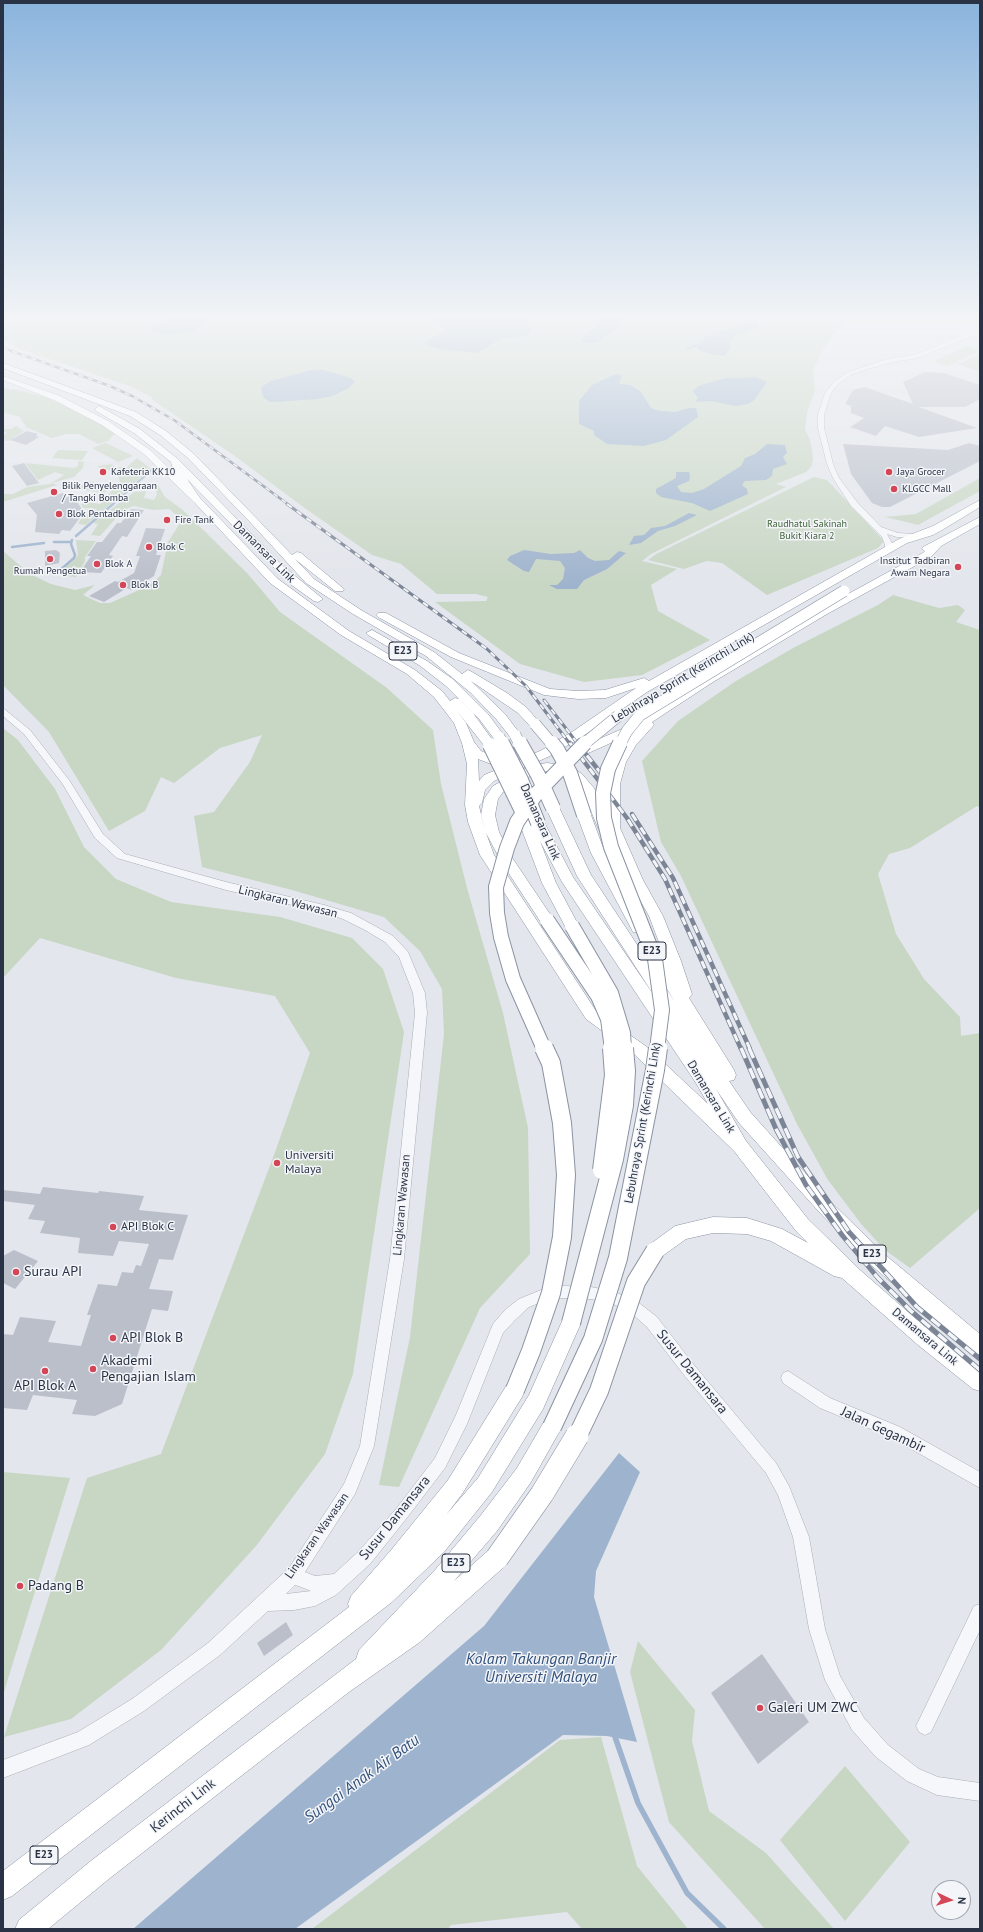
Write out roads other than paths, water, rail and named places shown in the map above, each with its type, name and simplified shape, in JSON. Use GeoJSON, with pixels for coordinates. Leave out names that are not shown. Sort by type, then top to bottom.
{"type":"FeatureCollection","features":[{"type":"Feature","properties":{"kind":"highway","name":"Damansara Link"},"geometry":{"type":"LineString","coordinates":[[95,407],[137,431],[175,461],[294,582],[348,619],[434,671],[468,699],[484,717],[494,741],[521,780],[538,823],[567,879],[702,1078],[740,1146],[802,1225],[853,1276],[925,1339],[980,1382]]}},
{"type":"Feature","properties":{"kind":"highway","name":"Damansara Link"},"geometry":{"type":"LineString","coordinates":[[115,407],[133,414],[163,433],[191,456],[310,580],[357,612],[430,654],[475,690],[501,717],[515,735],[538,775],[584,876],[617,928],[745,1118],[827,1209],[877,1259],[980,1346]]}},
{"type":"Feature","properties":{"kind":"highway"},"geometry":{"type":"LineString","coordinates":[[124,407],[133,414]]}},
{"type":"Feature","properties":{"kind":"highway"},"geometry":{"type":"LineString","coordinates":[[175,461],[180,474],[196,500],[274,582],[345,633],[411,672],[438,694],[460,723],[468,743],[473,764],[472,805],[474,822],[487,855],[566,980],[591,1015],[641,1051],[674,1081],[740,1146]]}},
{"type":"Feature","properties":{"kind":"highway","name":"Lebuhraya Sprint (Kerinchi Link)"},"geometry":{"type":"LineString","coordinates":[[341,1684],[444,1578],[489,1523],[524,1475],[552,1427],[593,1339],[618,1258],[655,1070],[662,1010],[655,958],[611,847],[604,818],[603,793],[608,769],[616,750],[627,731],[640,716],[980,503]]}},
{"type":"Feature","properties":{"kind":"highway"},"geometry":{"type":"LineString","coordinates":[[254,520],[319,574],[352,598],[455,656],[526,685],[548,692],[578,696],[606,694],[673,672]]}},
{"type":"Feature","properties":{"kind":"highway","name":"Lebuhraya Sprint (Kerinchi Link)"},"geometry":{"type":"LineString","coordinates":[[317,1645],[365,1597],[400,1557],[455,1487],[515,1390],[531,1351],[550,1293],[562,1237],[566,1175],[562,1123],[552,1063],[513,979],[496,913],[496,887],[517,822],[536,794],[588,740],[618,716],[841,589],[936,545],[980,520]]}},
{"type":"Feature","properties":{"kind":"highway"},"geometry":{"type":"LineString","coordinates":[[474,822],[476,798],[479,790],[489,778],[546,753],[579,733],[609,710],[673,672],[913,536],[938,528]]}},
{"type":"Feature","properties":{"kind":"highway"},"geometry":{"type":"LineString","coordinates":[[468,743],[477,754],[491,760],[520,764],[567,757],[633,729],[709,680],[818,615],[927,555],[936,545]]}},
{"type":"Feature","properties":{"kind":"highway"},"geometry":{"type":"LineString","coordinates":[[294,582],[303,594],[354,630],[428,677],[494,741],[549,883],[611,994],[623,1033],[626,1070],[624,1105],[614,1159],[592,1246],[571,1323],[536,1402],[485,1485],[436,1544],[384,1594],[317,1645]]}},
{"type":"Feature","properties":{"kind":"highway"},"geometry":{"type":"LineString","coordinates":[[320,615],[354,630]]}},
{"type":"Feature","properties":{"kind":"highway"},"geometry":{"type":"LineString","coordinates":[[430,654],[456,667],[503,696],[522,710],[557,749],[570,773],[598,853],[655,958]]}},
{"type":"Feature","properties":{"kind":"highway"},"geometry":{"type":"LineString","coordinates":[[609,710],[603,719],[605,725],[617,730],[633,729]]}},
{"type":"Feature","properties":{"kind":"highway"},"geometry":{"type":"LineString","coordinates":[[660,712],[631,743],[620,762],[614,784],[613,828],[636,880],[656,916],[672,954],[691,1014]]}},
{"type":"Feature","properties":{"kind":"highway"},"geometry":{"type":"LineString","coordinates":[[592,1246],[613,1083],[612,1044],[608,1019],[598,996],[507,860],[492,832],[488,815],[491,799],[498,789],[519,776],[534,769],[547,767],[565,769],[577,777],[588,788],[667,976],[776,1151]]}},
{"type":"Feature","properties":{"kind":"highway"},"geometry":{"type":"LineString","coordinates":[[341,1684],[412,1634],[497,1558],[542,1494],[576,1439],[599,1391],[636,1282],[645,1265],[655,1251],[681,1232],[713,1225],[747,1226],[776,1235],[853,1276]]}},
{"type":"Feature","properties":{"kind":"highway","name":"E23"},"geometry":{"type":"LineString","coordinates":[[3,1887],[317,1645]]}},
{"type":"Feature","properties":{"kind":"highway","name":"Kerinchi Link"},"geometry":{"type":"LineString","coordinates":[[28,1929],[101,1869],[341,1684]]}},
{"type":"Feature","properties":{"kind":"main road"},"geometry":{"type":"LineString","coordinates":[[75,407],[127,437],[147,452],[196,500]]}},
{"type":"Feature","properties":{"kind":"street"},"geometry":{"type":"LineString","coordinates":[[823,407],[821,415],[821,428],[830,464],[836,478],[854,504],[888,541],[888,550]]}},
{"type":"Feature","properties":{"kind":"street"},"geometry":{"type":"LineString","coordinates":[[877,528],[897,535],[913,536]]}},
{"type":"Feature","properties":{"kind":"street","name":"Lingkaran Wawasan"},"geometry":{"type":"LineString","coordinates":[[3,710],[27,732],[66,782],[99,836],[121,856],[175,873],[347,916],[389,938],[404,955],[413,974],[419,993],[421,1013],[397,1259],[367,1446],[350,1489],[295,1574],[214,1649],[138,1705],[83,1739],[3,1769]]}},
{"type":"Feature","properties":{"kind":"street","name":"Susur Damansara"},"geometry":{"type":"LineString","coordinates":[[264,1603],[294,1602],[315,1598],[330,1589],[364,1558],[401,1514],[440,1463],[462,1419],[498,1329],[510,1315],[524,1303],[540,1296],[563,1292],[591,1293],[614,1298],[634,1307],[652,1322],[689,1370],[771,1468],[784,1490],[801,1537],[817,1629],[833,1680],[858,1724],[882,1751],[913,1775],[937,1786],[980,1792]]}},
{"type":"Feature","properties":{"kind":"street","name":"Jalan Gegambir"},"geometry":{"type":"LineString","coordinates":[[788,1378],[825,1403],[895,1432],[980,1480]]}},
{"type":"Feature","properties":{"kind":"street"},"geometry":{"type":"LineString","coordinates":[[295,1574],[301,1579],[315,1584],[338,1582]]}},
{"type":"Feature","properties":{"kind":"street"},"geometry":{"type":"LineString","coordinates":[[925,1726],[980,1612]]}},
{"type":"Feature","properties":{"kind":"water"},"geometry":{"type":"Polygon","coordinates":[[[579,407],[650,407],[660,411],[675,412],[696,408],[698,417],[666,440],[644,446],[607,444],[594,435],[594,431],[579,424],[579,407]]]}},
{"type":"Feature","properties":{"kind":"water"},"geometry":{"type":"Polygon","coordinates":[[[767,444],[785,445],[787,453],[783,457],[787,464],[773,469],[772,476],[766,480],[745,481],[742,485],[747,489],[748,494],[710,511],[692,503],[661,497],[656,493],[656,489],[676,478],[676,472],[689,472],[689,481],[677,486],[681,492],[692,493],[704,489],[741,466],[745,458],[755,454],[767,444]]]}},
{"type":"Feature","properties":{"kind":"water"},"geometry":{"type":"Polygon","coordinates":[[[689,513],[697,515],[675,526],[658,531],[641,543],[629,545],[634,536],[644,535],[651,528],[665,526],[689,513]]]}},
{"type":"Feature","properties":{"kind":"water"},"geometry":{"type":"Polygon","coordinates":[[[524,550],[551,554],[574,553],[580,550],[588,558],[595,561],[609,560],[619,551],[626,553],[607,569],[584,580],[577,589],[557,589],[549,585],[557,585],[563,579],[565,568],[560,561],[536,559],[529,572],[524,571],[507,560],[510,556],[524,550]]]}},
{"type":"Feature","properties":{"kind":"water","name":"Kolam Takungan Banjir Universiti Malaya"},"geometry":{"type":"Polygon","coordinates":[[[619,1453],[640,1472],[596,1571],[594,1597],[637,1742],[607,1736],[563,1735],[295,1929],[133,1929],[484,1626],[619,1453]]]}},
{"type":"Feature","properties":{"kind":"waterway"},"geometry":{"type":"LineString","coordinates":[[112,505],[154,468]]}},
{"type":"Feature","properties":{"kind":"waterway"},"geometry":{"type":"LineString","coordinates":[[76,536],[113,504]]}},
{"type":"Feature","properties":{"kind":"waterway"},"geometry":{"type":"LineString","coordinates":[[58,572],[74,558],[75,555],[71,544],[72,540]]}},
{"type":"Feature","properties":{"kind":"waterway"},"geometry":{"type":"LineString","coordinates":[[54,542],[71,542]]}},
{"type":"Feature","properties":{"kind":"waterway"},"geometry":{"type":"LineString","coordinates":[[12,547],[44,543]]}},
{"type":"Feature","properties":{"kind":"waterway","name":"Sungai Anak Air Batu"},"geometry":{"type":"LineString","coordinates":[[614,1734],[638,1803],[687,1893],[724,1929]]}},
{"type":"Feature","properties":{"kind":"railway"},"geometry":{"type":"LineString","coordinates":[[152,407],[174,420],[289,505]]}},
{"type":"Feature","properties":{"kind":"railway"},"geometry":{"type":"LineString","coordinates":[[287,504],[487,649],[526,686],[570,744]]}},
{"type":"Feature","properties":{"kind":"railway"},"geometry":{"type":"LineString","coordinates":[[544,700],[578,744]]}},
{"type":"Feature","properties":{"kind":"railway"},"geometry":{"type":"LineString","coordinates":[[570,743],[627,818],[665,879],[741,1049]]}},
{"type":"Feature","properties":{"kind":"railway"},"geometry":{"type":"LineString","coordinates":[[577,743],[600,772]]}},
{"type":"Feature","properties":{"kind":"railway"},"geometry":{"type":"LineString","coordinates":[[632,814],[673,878],[750,1049]]}},
{"type":"Feature","properties":{"kind":"railway"},"geometry":{"type":"LineString","coordinates":[[741,1048],[776,1129],[806,1185],[842,1235],[878,1278],[911,1311],[980,1370]]}},
{"type":"Feature","properties":{"kind":"railway"},"geometry":{"type":"LineString","coordinates":[[749,1048],[798,1157],[849,1232],[917,1307],[980,1359]]}},
{"type":"Feature","properties":{"kind":"place","name":"Kafeteria KK10"},"geometry":{"type":"Point","coordinates":[103,472]}},
{"type":"Feature","properties":{"kind":"place","name":"Jaya Grocer"},"geometry":{"type":"Point","coordinates":[889,472]}},
{"type":"Feature","properties":{"kind":"place","name":"KLGCC Mall"},"geometry":{"type":"Point","coordinates":[894,489]}},
{"type":"Feature","properties":{"kind":"place","name":"Bilik Penyelenggaraan / Tangki Bomba"},"geometry":{"type":"Point","coordinates":[54,492]}},
{"type":"Feature","properties":{"kind":"place","name":"Blok Pentadbiran"},"geometry":{"type":"Point","coordinates":[59,514]}},
{"type":"Feature","properties":{"kind":"place","name":"Fire Tank"},"geometry":{"type":"Point","coordinates":[167,520]}},
{"type":"Feature","properties":{"kind":"place","name":"Blok C"},"geometry":{"type":"Point","coordinates":[149,547]}},
{"type":"Feature","properties":{"kind":"place","name":"Rumah Pengetua"},"geometry":{"type":"Point","coordinates":[50,559]}},
{"type":"Feature","properties":{"kind":"place","name":"Blok A"},"geometry":{"type":"Point","coordinates":[97,564]}},
{"type":"Feature","properties":{"kind":"place","name":"Institut Tadbiran Awam Negara"},"geometry":{"type":"Point","coordinates":[958,567]}},
{"type":"Feature","properties":{"kind":"place","name":"Blok B"},"geometry":{"type":"Point","coordinates":[123,585]}},
{"type":"Feature","properties":{"kind":"place","name":"Universiti Malaya"},"geometry":{"type":"Point","coordinates":[277,1163]}},
{"type":"Feature","properties":{"kind":"place","name":"API Blok C"},"geometry":{"type":"Point","coordinates":[113,1227]}},
{"type":"Feature","properties":{"kind":"place","name":"Surau API"},"geometry":{"type":"Point","coordinates":[16,1272]}},
{"type":"Feature","properties":{"kind":"place","name":"API Blok B"},"geometry":{"type":"Point","coordinates":[113,1338]}},
{"type":"Feature","properties":{"kind":"place","name":"Akademi Pengajian Islam"},"geometry":{"type":"Point","coordinates":[93,1369]}},
{"type":"Feature","properties":{"kind":"place","name":"API Blok A"},"geometry":{"type":"Point","coordinates":[45,1371]}},
{"type":"Feature","properties":{"kind":"place","name":"Padang B"},"geometry":{"type":"Point","coordinates":[20,1586]}},
{"type":"Feature","properties":{"kind":"place","name":"Galeri UM ZWC"},"geometry":{"type":"Point","coordinates":[760,1708]}},
{"type":"Feature","properties":{"kind":"park label","name":"Raudhatul Sakinah Bukit Kiara 2"},"geometry":{"type":"Point","coordinates":[807,530]}}]}
